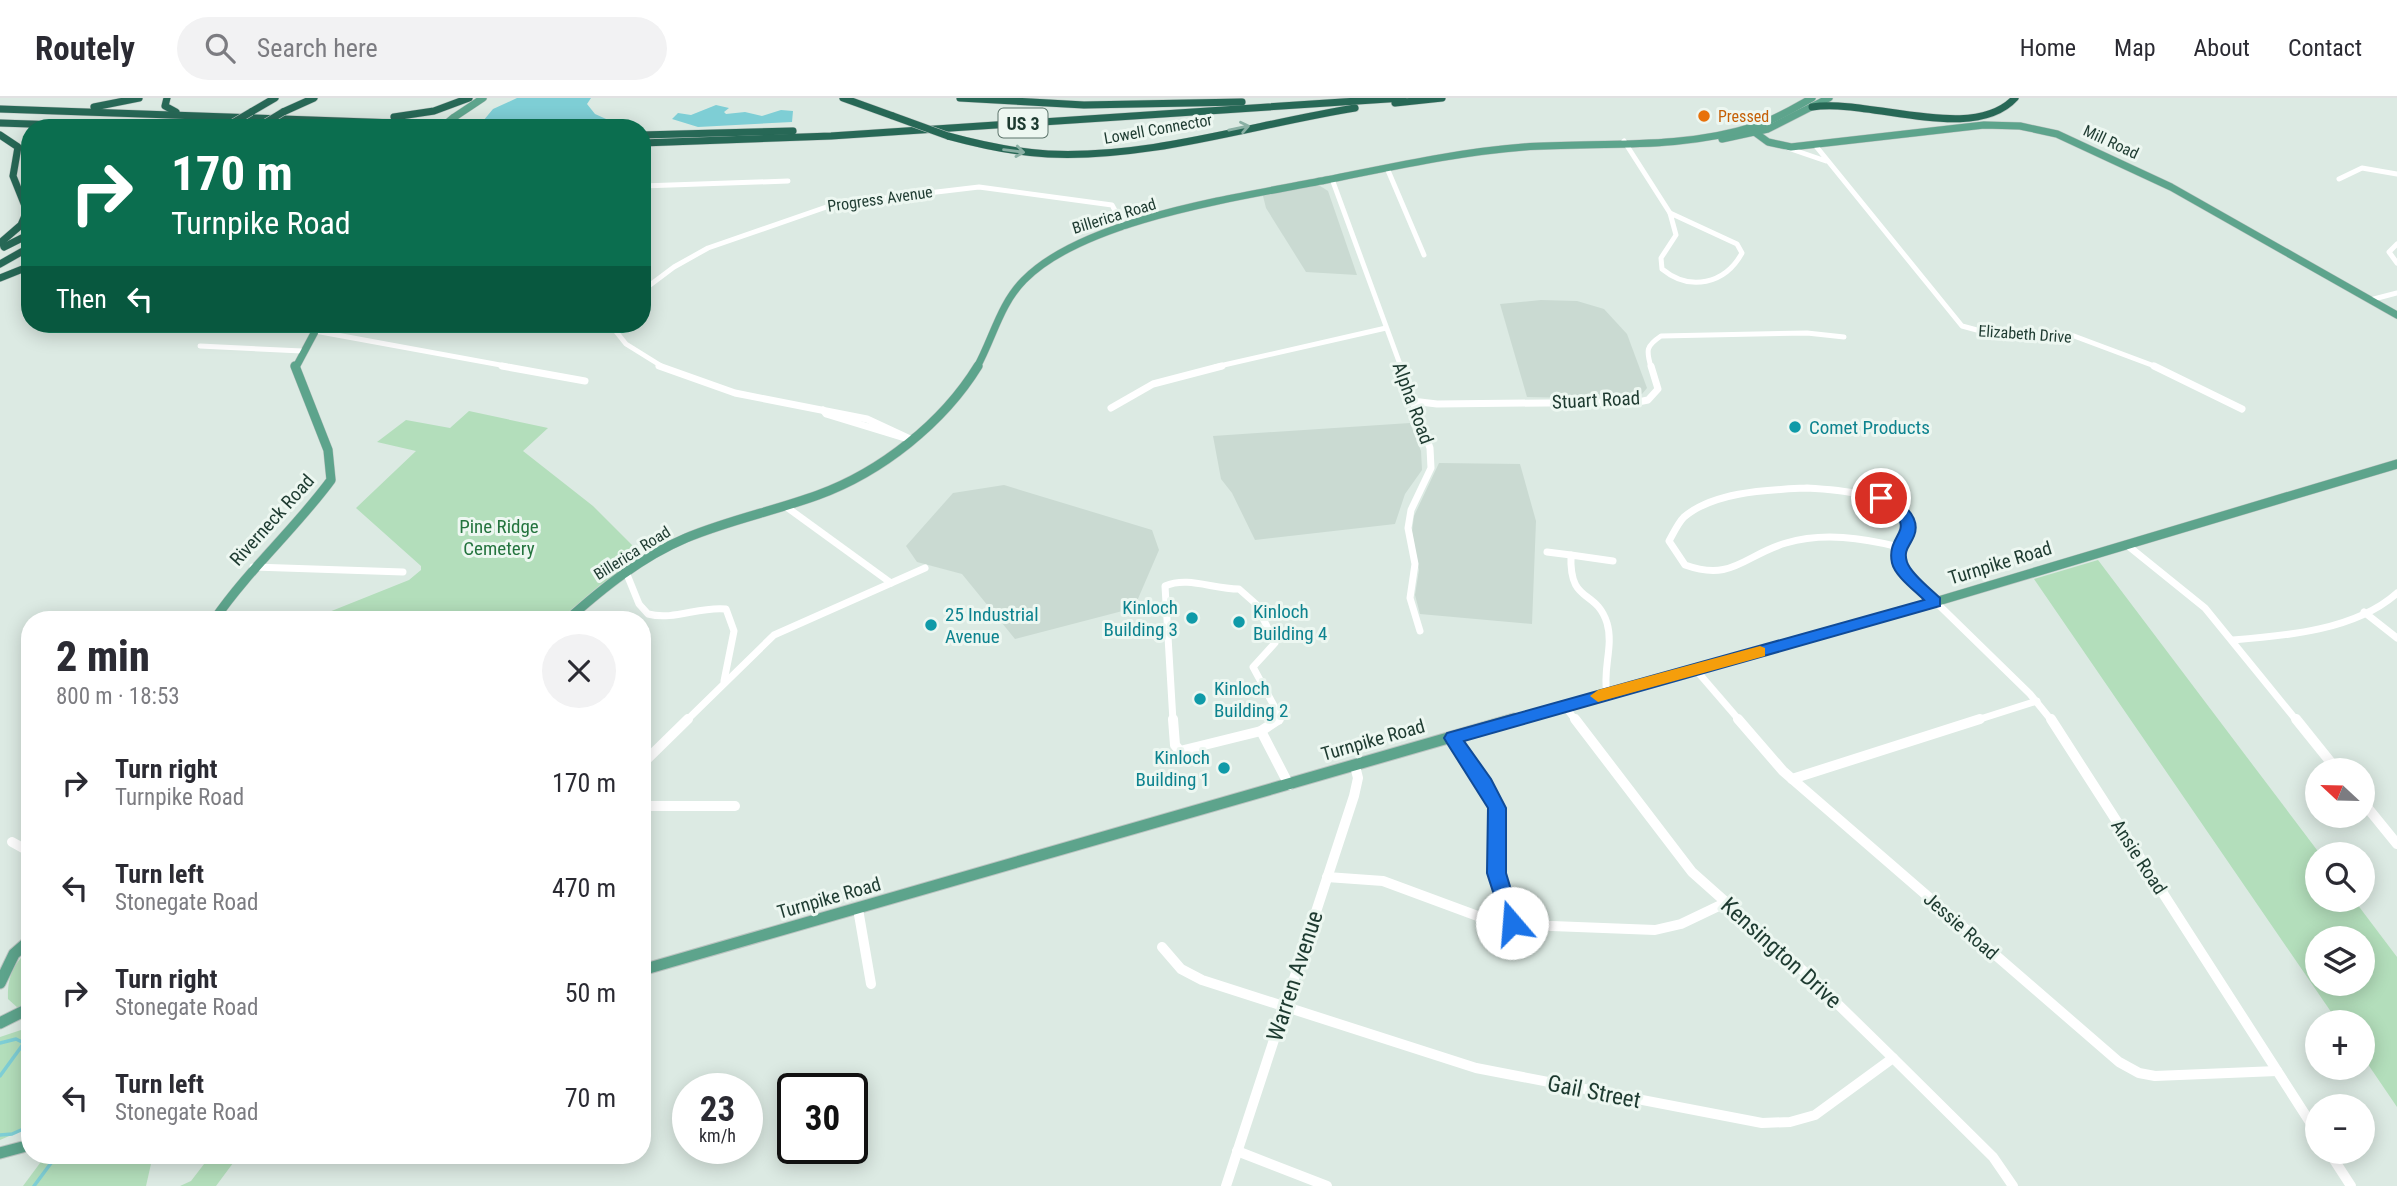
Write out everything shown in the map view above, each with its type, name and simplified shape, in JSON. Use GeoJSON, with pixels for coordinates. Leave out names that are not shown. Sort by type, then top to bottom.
{"type":"FeatureCollection","features":[{"type":"Feature","properties":{"kind":"highway"},"geometry":{"type":"LineString","coordinates":[[0,109],[82,108],[139,98]]}},
{"type":"Feature","properties":{"kind":"highway"},"geometry":{"type":"LineString","coordinates":[[166,98],[164,104],[168,109],[200,116]]}},
{"type":"Feature","properties":{"kind":"highway"},"geometry":{"type":"LineString","coordinates":[[251,112],[270,98]]}},
{"type":"Feature","properties":{"kind":"highway"},"geometry":{"type":"LineString","coordinates":[[239,119],[275,98]]}},
{"type":"Feature","properties":{"kind":"highway"},"geometry":{"type":"LineString","coordinates":[[250,119],[285,98]]}},
{"type":"Feature","properties":{"kind":"highway"},"geometry":{"type":"LineString","coordinates":[[261,119],[296,98]]}},
{"type":"Feature","properties":{"kind":"highway"},"geometry":{"type":"LineString","coordinates":[[281,116],[307,98]]}},
{"type":"Feature","properties":{"kind":"highway"},"geometry":{"type":"LineString","coordinates":[[275,119],[314,98]]}},
{"type":"Feature","properties":{"kind":"highway"},"geometry":{"type":"LineString","coordinates":[[0,109],[200,116],[415,115],[445,108],[469,98]]}},
{"type":"Feature","properties":{"kind":"highway","name":"Lowell Connector"},"geometry":{"type":"LineString","coordinates":[[844,98],[948,136],[1012,152],[1104,154],[1150,148],[1326,112],[1442,98]]}},
{"type":"Feature","properties":{"kind":"highway"},"geometry":{"type":"LineString","coordinates":[[960,98],[1084,105],[1248,102]]}},
{"type":"Feature","properties":{"kind":"highway","name":"US 3"},"geometry":{"type":"LineString","coordinates":[[651,133],[718,134],[1302,98]]}},
{"type":"Feature","properties":{"kind":"highway","name":"US 3"},"geometry":{"type":"LineString","coordinates":[[651,144],[757,140],[1403,98]]}},
{"type":"Feature","properties":{"kind":"highway"},"geometry":{"type":"LineString","coordinates":[[1840,98],[1926,112],[1996,108],[2008,98]]}},
{"type":"Feature","properties":{"kind":"highway"},"geometry":{"type":"LineString","coordinates":[[1850,98],[1879,105]]}},
{"type":"Feature","properties":{"kind":"highway"},"geometry":{"type":"LineString","coordinates":[[1812,107],[1836,103],[1867,103],[1918,114],[1971,115],[2003,110],[2015,98]]}},
{"type":"Feature","properties":{"kind":"highway"},"geometry":{"type":"LineString","coordinates":[[0,116],[89,119]]}},
{"type":"Feature","properties":{"kind":"highway"},"geometry":{"type":"LineString","coordinates":[[281,116],[345,119]]}},
{"type":"Feature","properties":{"kind":"highway"},"geometry":{"type":"LineString","coordinates":[[0,122],[21,123]]}},
{"type":"Feature","properties":{"kind":"highway"},"geometry":{"type":"LineString","coordinates":[[0,129],[21,130]]}},
{"type":"Feature","properties":{"kind":"highway"},"geometry":{"type":"LineString","coordinates":[[0,135],[18,147],[13,176],[21,196]]}},
{"type":"Feature","properties":{"kind":"highway"},"geometry":{"type":"LineString","coordinates":[[0,243],[21,226]]}},
{"type":"Feature","properties":{"kind":"highway"},"geometry":{"type":"LineString","coordinates":[[0,250],[21,239]]}},
{"type":"Feature","properties":{"kind":"highway"},"geometry":{"type":"LineString","coordinates":[[0,256],[21,245]]}},
{"type":"Feature","properties":{"kind":"highway"},"geometry":{"type":"LineString","coordinates":[[0,264],[21,252]]}},
{"type":"Feature","properties":{"kind":"highway"},"geometry":{"type":"LineString","coordinates":[[0,270],[21,259]]}},
{"type":"Feature","properties":{"kind":"highway"},"geometry":{"type":"LineString","coordinates":[[0,278],[21,270]]}},
{"type":"Feature","properties":{"kind":"main road"},"geometry":{"type":"LineString","coordinates":[[452,119],[483,98]]}},
{"type":"Feature","properties":{"kind":"main road","name":"Billerica Road"},"geometry":{"type":"LineString","coordinates":[[1755,130],[1812,98]]}},
{"type":"Feature","properties":{"kind":"main road","name":"Billerica Road"},"geometry":{"type":"LineString","coordinates":[[578,611],[625,572],[685,539],[847,484],[881,463],[910,439],[972,375],[1002,309],[1028,276],[1067,247],[1124,227],[1332,179],[1492,150],[1624,141],[1717,140],[1755,130],[1829,98]]}},
{"type":"Feature","properties":{"kind":"main road","name":"Mill Road"},"geometry":{"type":"LineString","coordinates":[[1755,130],[1779,145],[1815,145],[1984,125],[2025,127],[2057,134],[2171,187],[2397,315]]}},
{"type":"Feature","properties":{"kind":"main road","name":"Riverneck Road"},"geometry":{"type":"LineString","coordinates":[[221,611],[253,567],[311,507],[331,480],[328,451],[300,387],[295,365],[313,333]]}},
{"type":"Feature","properties":{"kind":"main road","name":"Turnpike Road"},"geometry":{"type":"LineString","coordinates":[[651,968],[1564,705],[1935,602],[2397,464]]}},
{"type":"Feature","properties":{"kind":"main road"},"geometry":{"type":"LineString","coordinates":[[0,983],[14,954],[21,948]]}},
{"type":"Feature","properties":{"kind":"main road"},"geometry":{"type":"LineString","coordinates":[[0,1023],[21,1012]]}},
{"type":"Feature","properties":{"kind":"main road"},"geometry":{"type":"LineString","coordinates":[[0,1153],[21,1147]]}},
{"type":"Feature","properties":{"kind":"street"},"geometry":{"type":"LineString","coordinates":[[1624,141],[1669,212],[1676,233],[1674,244],[1659,264],[1665,273],[1676,278],[1708,283],[1733,270],[1742,253],[1737,244],[1669,212]]}},
{"type":"Feature","properties":{"kind":"street"},"geometry":{"type":"LineString","coordinates":[[1779,145],[1829,163]]}},
{"type":"Feature","properties":{"kind":"street","name":"Elizabeth Drive"},"geometry":{"type":"LineString","coordinates":[[1815,145],[1962,326],[1983,331],[2082,338],[2116,350],[2242,409]]}},
{"type":"Feature","properties":{"kind":"street"},"geometry":{"type":"LineString","coordinates":[[1387,168],[1424,255]]}},
{"type":"Feature","properties":{"kind":"street"},"geometry":{"type":"LineString","coordinates":[[2339,179],[2362,168],[2397,174]]}},
{"type":"Feature","properties":{"kind":"street","name":"Alpha Road"},"geometry":{"type":"LineString","coordinates":[[1332,179],[1431,460],[1431,468],[1412,510],[1408,528],[1415,564],[1410,598],[1420,631]]}},
{"type":"Feature","properties":{"kind":"street"},"geometry":{"type":"LineString","coordinates":[[651,186],[788,181]]}},
{"type":"Feature","properties":{"kind":"street","name":"Progress Avenue"},"geometry":{"type":"LineString","coordinates":[[651,284],[674,267],[708,248],[835,204],[995,187],[1112,205],[1124,227]]}},
{"type":"Feature","properties":{"kind":"street"},"geometry":{"type":"LineString","coordinates":[[2397,244],[2389,252],[2397,263]]}},
{"type":"Feature","properties":{"kind":"street"},"geometry":{"type":"LineString","coordinates":[[2370,300],[2397,293]]}},
{"type":"Feature","properties":{"kind":"street"},"geometry":{"type":"LineString","coordinates":[[1111,408],[1153,384],[1177,376],[1386,328]]}},
{"type":"Feature","properties":{"kind":"street"},"geometry":{"type":"LineString","coordinates":[[347,333],[584,381]]}},
{"type":"Feature","properties":{"kind":"street"},"geometry":{"type":"LineString","coordinates":[[617,333],[625,343],[671,372],[730,391],[823,410],[825,414],[892,437],[910,439]]}},
{"type":"Feature","properties":{"kind":"street","name":"Stuart Road"},"geometry":{"type":"LineString","coordinates":[[1412,401],[1437,404],[1638,402],[1648,400],[1658,389],[1646,351],[1648,345],[1661,336],[1807,333],[1844,337]]}},
{"type":"Feature","properties":{"kind":"street"},"geometry":{"type":"LineString","coordinates":[[200,346],[302,351]]}},
{"type":"Feature","properties":{"kind":"street"},"geometry":{"type":"LineString","coordinates":[[1790,489],[1865,494],[1888,501],[1903,511],[1909,524],[1907,535],[1899,547],[1877,542],[1800,540],[1779,545],[1738,568],[1718,573],[1685,565],[1669,541],[1676,522],[1698,507],[1748,492],[1790,489]]}},
{"type":"Feature","properties":{"kind":"street"},"geometry":{"type":"LineString","coordinates":[[785,506],[891,583]]}},
{"type":"Feature","properties":{"kind":"street"},"geometry":{"type":"LineString","coordinates":[[2127,545],[2205,608],[2327,758]]}},
{"type":"Feature","properties":{"kind":"street","name":"Ansie Road"},"geometry":{"type":"LineString","coordinates":[[1899,547],[1897,556],[1900,566],[2037,701],[2305,1114]]}},
{"type":"Feature","properties":{"kind":"street"},"geometry":{"type":"LineString","coordinates":[[1547,552],[1613,561]]}},
{"type":"Feature","properties":{"kind":"street"},"geometry":{"type":"LineString","coordinates":[[1571,555],[1572,586],[1599,607],[1608,626],[1602,672],[1607,694]]}},
{"type":"Feature","properties":{"kind":"street"},"geometry":{"type":"LineString","coordinates":[[253,567],[403,572]]}},
{"type":"Feature","properties":{"kind":"street"},"geometry":{"type":"LineString","coordinates":[[651,755],[764,642],[786,627],[925,568]]}},
{"type":"Feature","properties":{"kind":"street"},"geometry":{"type":"LineString","coordinates":[[625,572],[646,611]]}},
{"type":"Feature","properties":{"kind":"street"},"geometry":{"type":"LineString","coordinates":[[1179,580],[1193,580],[1220,590],[1237,589],[1248,593],[1274,635],[1275,643],[1253,667],[1279,715],[1279,722],[1261,732],[1187,751],[1180,751],[1175,746],[1166,586],[1179,580]]}},
{"type":"Feature","properties":{"kind":"street"},"geometry":{"type":"LineString","coordinates":[[2233,640],[2276,638],[2384,605],[2397,593]]}},
{"type":"Feature","properties":{"kind":"street"},"geometry":{"type":"LineString","coordinates":[[651,614],[665,617],[703,608],[726,609],[734,631],[724,681]]}},
{"type":"Feature","properties":{"kind":"street"},"geometry":{"type":"LineString","coordinates":[[2364,612],[2397,638]]}},
{"type":"Feature","properties":{"kind":"street","name":"Jessie Road"},"geometry":{"type":"LineString","coordinates":[[1696,670],[1765,752],[1792,779],[2123,1065],[2155,1076],[2277,1071]]}},
{"type":"Feature","properties":{"kind":"street"},"geometry":{"type":"LineString","coordinates":[[1792,779],[2037,701]]}},
{"type":"Feature","properties":{"kind":"street","name":"Kensington Drive"},"geometry":{"type":"LineString","coordinates":[[1564,705],[1669,845],[1725,903],[1809,976],[1993,1157],[2012,1186]]}},
{"type":"Feature","properties":{"kind":"street"},"geometry":{"type":"LineString","coordinates":[[1261,732],[1289,785]]}},
{"type":"Feature","properties":{"kind":"street"},"geometry":{"type":"LineString","coordinates":[[1453,738],[1485,784],[1497,808],[1497,873],[1512,923]]}},
{"type":"Feature","properties":{"kind":"street","name":"Warren Avenue"},"geometry":{"type":"LineString","coordinates":[[1226,1186],[1357,786],[1355,766]]}},
{"type":"Feature","properties":{"kind":"street"},"geometry":{"type":"LineString","coordinates":[[651,806],[735,806]]}},
{"type":"Feature","properties":{"kind":"street"},"geometry":{"type":"LineString","coordinates":[[2375,817],[2397,844]]}},
{"type":"Feature","properties":{"kind":"street"},"geometry":{"type":"LineString","coordinates":[[12,842],[21,847]]}},
{"type":"Feature","properties":{"kind":"street"},"geometry":{"type":"LineString","coordinates":[[1327,877],[1393,884],[1468,913],[1512,923],[1655,930],[1681,924],[1725,903]]}},
{"type":"Feature","properties":{"kind":"street"},"geometry":{"type":"LineString","coordinates":[[858,909],[871,984]]}},
{"type":"Feature","properties":{"kind":"street","name":"Gail Street"},"geometry":{"type":"LineString","coordinates":[[1162,947],[1187,973],[1284,1009],[1493,1073],[1762,1123],[1790,1122],[1815,1115],[1893,1058]]}},
{"type":"Feature","properties":{"kind":"street"},"geometry":{"type":"LineString","coordinates":[[1237,1152],[1328,1186]]}},
{"type":"Feature","properties":{"kind":"street"},"geometry":{"type":"LineString","coordinates":[[2337,1164],[2351,1186]]}},
{"type":"Feature","properties":{"kind":"shaded area"},"geometry":{"type":"Polygon","coordinates":[[[1317,184],[1328,191],[1357,275],[1306,272],[1266,208],[1263,196],[1317,184]]]}},
{"type":"Feature","properties":{"kind":"shaded area"},"geometry":{"type":"Polygon","coordinates":[[[1541,300],[1577,301],[1604,309],[1627,334],[1647,388],[1642,394],[1624,399],[1527,397],[1500,304],[1541,300]]]}},
{"type":"Feature","properties":{"kind":"shaded area"},"geometry":{"type":"Polygon","coordinates":[[[1410,423],[1421,451],[1422,470],[1405,494],[1395,524],[1255,540],[1232,493],[1221,479],[1213,436],[1410,423]]]}},
{"type":"Feature","properties":{"kind":"shaded area"},"geometry":{"type":"Polygon","coordinates":[[[1439,463],[1520,464],[1536,521],[1532,624],[1420,614],[1415,595],[1419,570],[1412,532],[1414,516],[1439,463]]]}},
{"type":"Feature","properties":{"kind":"shaded area"},"geometry":{"type":"Polygon","coordinates":[[[1004,485],[1152,530],[1159,550],[1134,608],[1015,639],[962,574],[917,562],[906,546],[953,493],[1004,485]]]}},
{"type":"Feature","properties":{"kind":"green space","name":"Pine Ridge Cemetery"},"geometry":{"type":"Polygon","coordinates":[[[469,411],[548,428],[523,451],[593,506],[643,556],[600,585],[569,611],[332,611],[409,580],[421,570],[421,566],[356,508],[416,451],[377,442],[406,420],[450,428],[469,411]]]}},
{"type":"Feature","properties":{"kind":"green space"},"geometry":{"type":"Polygon","coordinates":[[[2098,560],[2311,842],[2305,842],[2305,912],[2363,912],[2374,926],[2305,926],[2305,974],[2034,579],[2098,560]]]}},
{"type":"Feature","properties":{"kind":"green space"},"geometry":{"type":"Polygon","coordinates":[[[2375,928],[2397,957],[2397,1107],[2375,1075],[2375,1010],[2330,1010],[2320,996],[2375,996],[2375,928]]]}},
{"type":"Feature","properties":{"kind":"green space"},"geometry":{"type":"Polygon","coordinates":[[[20,959],[19,1009],[8,999],[10,977],[20,959]]]}},
{"type":"Feature","properties":{"kind":"green space"},"geometry":{"type":"Polygon","coordinates":[[[21,1030],[21,1131],[0,1140],[0,1037],[21,1030]]]}},
{"type":"Feature","properties":{"kind":"green space"},"geometry":{"type":"Polygon","coordinates":[[[39,1164],[151,1164],[146,1186],[23,1186],[39,1164]]]}},
{"type":"Feature","properties":{"kind":"green space"},"geometry":{"type":"Polygon","coordinates":[[[204,1164],[232,1164],[216,1186],[180,1186],[191,1181],[204,1164]]]}},
{"type":"Feature","properties":{"kind":"water"},"geometry":{"type":"Polygon","coordinates":[[[517,98],[591,98],[587,104],[595,114],[606,119],[485,119],[493,109],[517,98]]]}},
{"type":"Feature","properties":{"kind":"water"},"geometry":{"type":"Polygon","coordinates":[[[716,105],[729,108],[724,112],[726,114],[745,112],[762,116],[781,110],[793,111],[792,122],[698,127],[672,119],[678,113],[691,115],[716,105]]]}},
{"type":"Feature","properties":{"kind":"waterway"},"geometry":{"type":"LineString","coordinates":[[0,1043],[16,1039],[21,1042]]}},
{"type":"Feature","properties":{"kind":"waterway"},"geometry":{"type":"LineString","coordinates":[[0,1076],[21,1047]]}},
{"type":"Feature","properties":{"kind":"waterway"},"geometry":{"type":"LineString","coordinates":[[0,1135],[21,1130]]}},
{"type":"Feature","properties":{"kind":"waterway"},"geometry":{"type":"LineString","coordinates":[[34,1186],[50,1164]]}},
{"type":"Feature","properties":{"kind":"slow traffic"},"geometry":{"type":"LineString","coordinates":[[1598,696],[1760,652]]}},
{"type":"Feature","properties":{"kind":"place","name":"Pressed"},"geometry":{"type":"Point","coordinates":[1704,116]}},
{"type":"Feature","properties":{"kind":"place","name":"Comet Products"},"geometry":{"type":"Point","coordinates":[1795,427]}},
{"type":"Feature","properties":{"kind":"place","name":"Kinloch Building 3"},"geometry":{"type":"Point","coordinates":[1192,618]}},
{"type":"Feature","properties":{"kind":"place","name":"Kinloch Building 4"},"geometry":{"type":"Point","coordinates":[1239,622]}},
{"type":"Feature","properties":{"kind":"place","name":"25 Industrial Avenue"},"geometry":{"type":"Point","coordinates":[931,625]}},
{"type":"Feature","properties":{"kind":"place","name":"Kinloch Building 2"},"geometry":{"type":"Point","coordinates":[1200,699]}},
{"type":"Feature","properties":{"kind":"place","name":"Kinloch Building 1"},"geometry":{"type":"Point","coordinates":[1224,768]}},
{"type":"Feature","properties":{"kind":"route"},"geometry":{"type":"LineString","coordinates":[[1512,923],[1497,873],[1497,808],[1485,784],[1453,738],[1935,602],[1900,566],[1898,551],[1907,535],[1909,524],[1900,509],[1881,498]]}}]}
